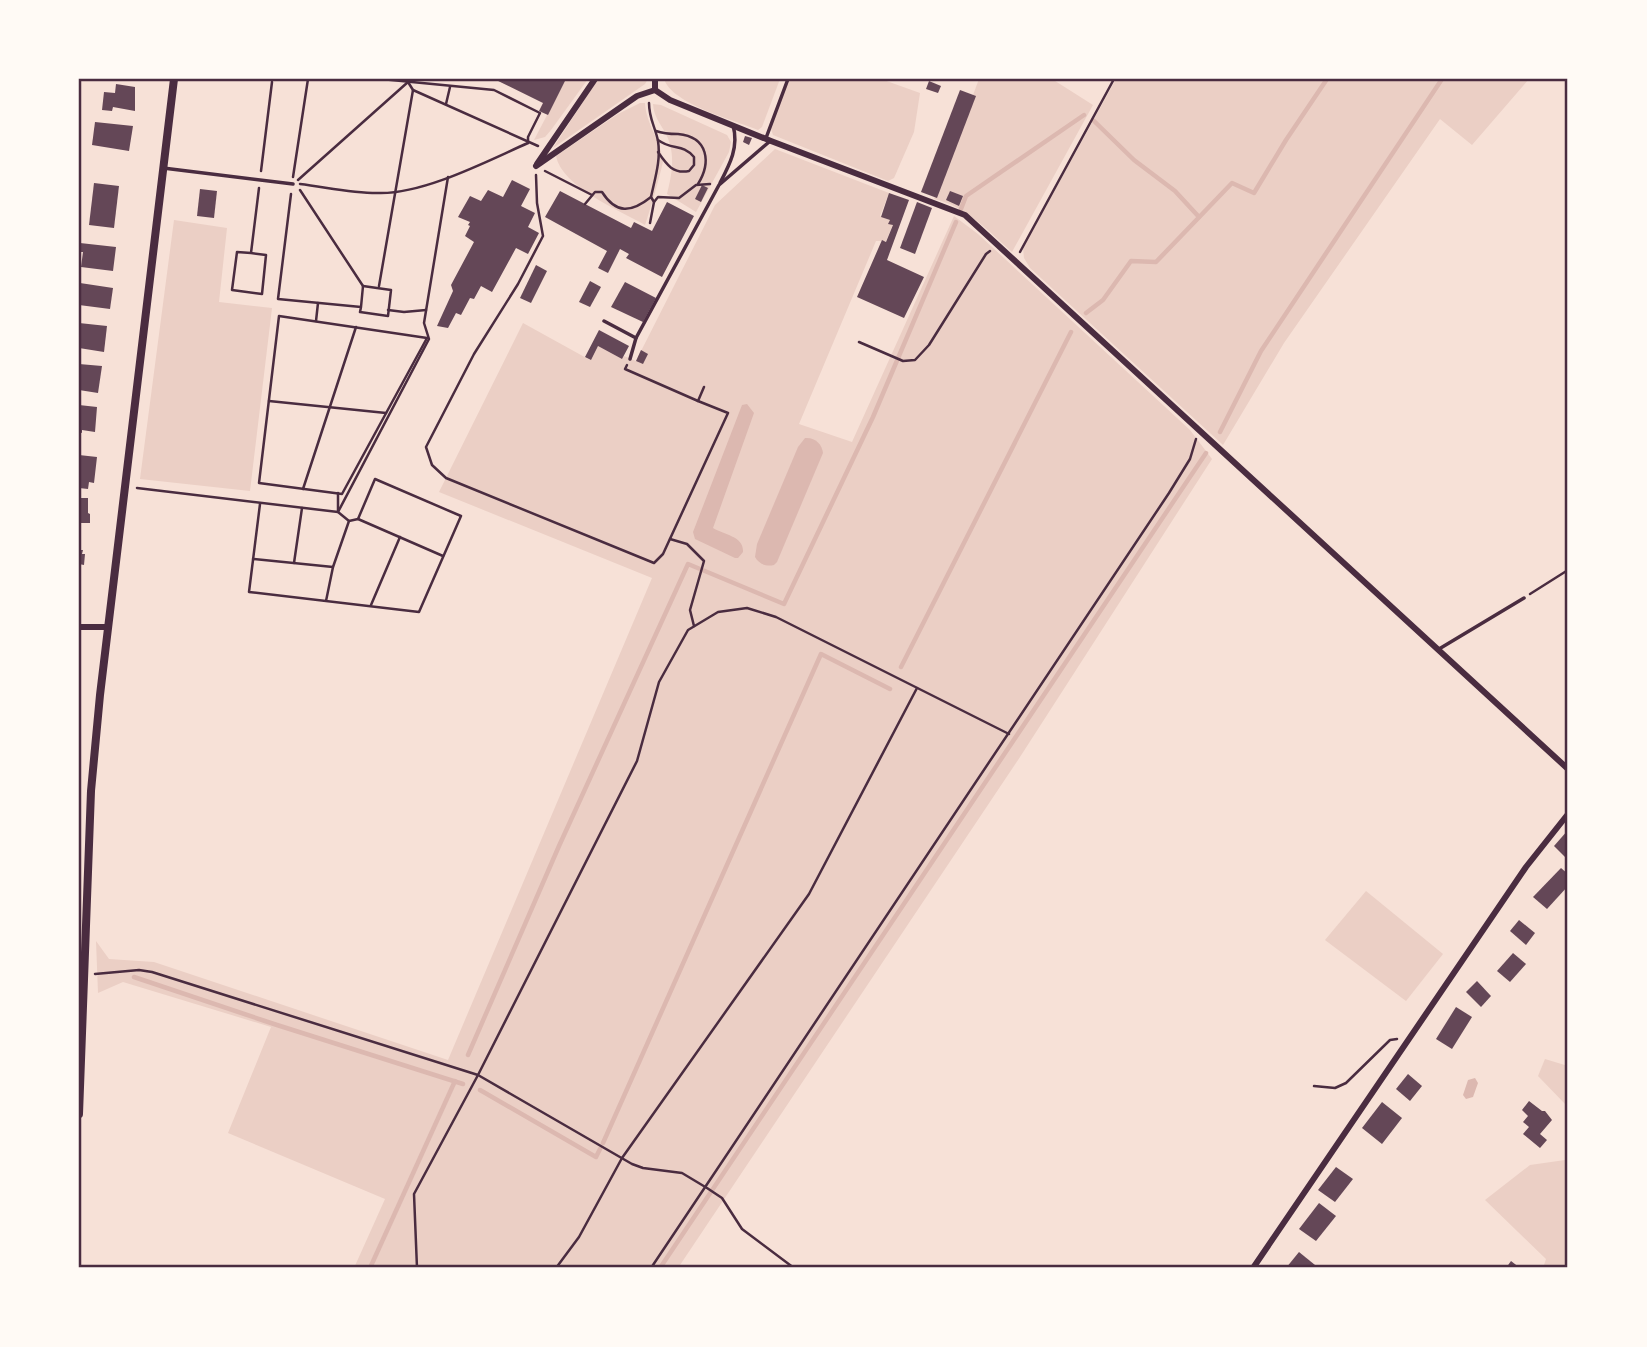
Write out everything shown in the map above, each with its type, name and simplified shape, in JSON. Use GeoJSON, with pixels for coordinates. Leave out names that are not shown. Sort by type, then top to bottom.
{"type":"FeatureCollection","features":[{"type":"Feature","properties":{"kind":"street"},"geometry":{"type":"LineString","coordinates":[[79,1114],[91,791],[161,168],[174,79]]}},
{"type":"Feature","properties":{"kind":"street"},"geometry":{"type":"LineString","coordinates":[[536,166],[596,79]]}},
{"type":"Feature","properties":{"kind":"street"},"geometry":{"type":"LineString","coordinates":[[655,79],[655,90]]}},
{"type":"Feature","properties":{"kind":"street"},"geometry":{"type":"LineString","coordinates":[[536,166],[637,96],[655,90]]}},
{"type":"Feature","properties":{"kind":"street"},"geometry":{"type":"LineString","coordinates":[[655,90],[670,100],[768,140],[965,215],[1568,769]]}},
{"type":"Feature","properties":{"kind":"street"},"geometry":{"type":"LineString","coordinates":[[79,627],[108,627]]}},
{"type":"Feature","properties":{"kind":"street"},"geometry":{"type":"LineString","coordinates":[[1253,1268],[1526,867],[1568,814]]}},
{"type":"Feature","properties":{"kind":"lane"},"geometry":{"type":"LineString","coordinates":[[719,185],[768,140],[788,79]]}},
{"type":"Feature","properties":{"kind":"lane"},"geometry":{"type":"LineString","coordinates":[[630,359],[636,338],[733,158],[736,137],[733,125]]}},
{"type":"Feature","properties":{"kind":"lane"},"geometry":{"type":"LineString","coordinates":[[161,168],[293,184]]}},
{"type":"Feature","properties":{"kind":"lane"},"geometry":{"type":"LineString","coordinates":[[604,321],[636,338]]}},
{"type":"Feature","properties":{"kind":"lane"},"geometry":{"type":"LineString","coordinates":[[1440,649],[1524,598]]}},
{"type":"Feature","properties":{"kind":"path"},"geometry":{"type":"LineString","coordinates":[[308,79],[278,299],[361,307]]}},
{"type":"Feature","properties":{"kind":"path"},"geometry":{"type":"LineString","coordinates":[[381,79],[494,90],[540,113],[528,137],[528,143]]}},
{"type":"Feature","properties":{"kind":"path"},"geometry":{"type":"LineString","coordinates":[[1015,261],[1114,79]]}},
{"type":"Feature","properties":{"kind":"path"},"geometry":{"type":"LineString","coordinates":[[251,253],[272,82]]}},
{"type":"Feature","properties":{"kind":"path"},"geometry":{"type":"LineString","coordinates":[[408,82],[413,90],[528,143]]}},
{"type":"Feature","properties":{"kind":"path"},"geometry":{"type":"LineString","coordinates":[[303,178],[408,82]]}},
{"type":"Feature","properties":{"kind":"path"},"geometry":{"type":"LineString","coordinates":[[446,104],[450,86]]}},
{"type":"Feature","properties":{"kind":"path"},"geometry":{"type":"LineString","coordinates":[[379,288],[413,90]]}},
{"type":"Feature","properties":{"kind":"path"},"geometry":{"type":"LineString","coordinates":[[585,204],[592,195],[602,191],[610,204],[619,208],[641,205],[651,197],[658,164],[658,140],[649,119],[649,103],[655,90]]}},
{"type":"Feature","properties":{"kind":"path"},"geometry":{"type":"LineString","coordinates":[[650,223],[654,202],[658,197],[679,198],[698,184],[706,172],[707,162],[703,147],[688,137],[654,130]]}},
{"type":"Feature","properties":{"kind":"path"},"geometry":{"type":"LineString","coordinates":[[658,140],[668,147],[681,147],[689,151],[694,157],[694,165],[689,171],[680,173],[673,170],[658,152]]}},
{"type":"Feature","properties":{"kind":"path"},"geometry":{"type":"LineString","coordinates":[[293,184],[380,193],[396,191],[448,177],[528,143]]}},
{"type":"Feature","properties":{"kind":"path"},"geometry":{"type":"LineString","coordinates":[[592,195],[536,166],[537,203],[542,236],[518,284],[474,354],[426,447],[432,465],[446,478],[654,563],[663,554],[728,413],[625,369],[630,359]]}},
{"type":"Feature","properties":{"kind":"path"},"geometry":{"type":"LineString","coordinates":[[338,512],[429,339],[424,323],[448,177]]}},
{"type":"Feature","properties":{"kind":"path"},"geometry":{"type":"LineString","coordinates":[[293,184],[301,190],[363,286],[360,312],[388,316],[391,290],[363,286]]}},
{"type":"Feature","properties":{"kind":"path"},"geometry":{"type":"LineString","coordinates":[[698,184],[719,185]]}},
{"type":"Feature","properties":{"kind":"path"},"geometry":{"type":"LineString","coordinates":[[651,197],[654,202]]}},
{"type":"Feature","properties":{"kind":"path"},"geometry":{"type":"LineString","coordinates":[[859,342],[903,360],[915,360],[929,345],[986,254],[999,246]]}},
{"type":"Feature","properties":{"kind":"path"},"geometry":{"type":"LineString","coordinates":[[237,252],[251,253],[266,255],[262,294],[232,290],[237,252]]}},
{"type":"Feature","properties":{"kind":"path"},"geometry":{"type":"LineString","coordinates":[[316,320],[318,303]]}},
{"type":"Feature","properties":{"kind":"path"},"geometry":{"type":"LineString","coordinates":[[388,310],[426,310]]}},
{"type":"Feature","properties":{"kind":"path"},"geometry":{"type":"LineString","coordinates":[[279,316],[356,327],[427,338],[342,494],[259,483],[279,316]]}},
{"type":"Feature","properties":{"kind":"path"},"geometry":{"type":"LineString","coordinates":[[303,489],[356,327]]}},
{"type":"Feature","properties":{"kind":"path"},"geometry":{"type":"LineString","coordinates":[[698,401],[704,387]]}},
{"type":"Feature","properties":{"kind":"path"},"geometry":{"type":"LineString","coordinates":[[269,401],[386,413]]}},
{"type":"Feature","properties":{"kind":"path"},"geometry":{"type":"LineString","coordinates":[[651,1268],[1169,493],[1190,459],[1199,430]]}},
{"type":"Feature","properties":{"kind":"path"},"geometry":{"type":"LineString","coordinates":[[260,504],[249,592],[419,612],[461,516],[375,479],[358,519]]}},
{"type":"Feature","properties":{"kind":"path"},"geometry":{"type":"LineString","coordinates":[[126,486],[338,512],[349,521]]}},
{"type":"Feature","properties":{"kind":"path"},"geometry":{"type":"LineString","coordinates":[[338,493],[338,512]]}},
{"type":"Feature","properties":{"kind":"path"},"geometry":{"type":"LineString","coordinates":[[294,563],[302,508]]}},
{"type":"Feature","properties":{"kind":"path"},"geometry":{"type":"LineString","coordinates":[[349,521],[358,519],[443,556]]}},
{"type":"Feature","properties":{"kind":"path"},"geometry":{"type":"LineString","coordinates":[[326,601],[333,567],[349,521]]}},
{"type":"Feature","properties":{"kind":"path"},"geometry":{"type":"LineString","coordinates":[[370,606],[400,537]]}},
{"type":"Feature","properties":{"kind":"path"},"geometry":{"type":"LineString","coordinates":[[670,539],[687,544],[704,561],[690,610],[694,626]]}},
{"type":"Feature","properties":{"kind":"path"},"geometry":{"type":"LineString","coordinates":[[253,559],[333,567]]}},
{"type":"Feature","properties":{"kind":"path"},"geometry":{"type":"LineString","coordinates":[[1524,598],[1568,570]]}},
{"type":"Feature","properties":{"kind":"path"},"geometry":{"type":"LineString","coordinates":[[417,1268],[414,1194],[478,1075],[637,761],[659,682],[688,629],[718,612],[747,608],[776,617],[1009,734]]}},
{"type":"Feature","properties":{"kind":"path"},"geometry":{"type":"LineString","coordinates":[[556,1268],[579,1237],[622,1158],[809,894],[917,688]]}},
{"type":"Feature","properties":{"kind":"path"},"geometry":{"type":"LineString","coordinates":[[83,974],[139,970],[152,972],[478,1075],[622,1158],[643,1168],[682,1173],[706,1187],[722,1198],[742,1229],[794,1268]]}},
{"type":"Feature","properties":{"kind":"path"},"geometry":{"type":"LineString","coordinates":[[1314,1086],[1335,1088],[1346,1083],[1390,1040],[1408,1040]]}},
{"type":"Feature","properties":{"kind":"shaded area"},"geometry":{"type":"Polygon","coordinates":[[[566,79],[588,79],[545,137],[534,140],[566,79]]]}},
{"type":"Feature","properties":{"kind":"shaded area"},"geometry":{"type":"Polygon","coordinates":[[[598,79],[648,79],[645,84],[553,148],[598,79]]]}},
{"type":"Feature","properties":{"kind":"shaded area"},"geometry":{"type":"Polygon","coordinates":[[[664,79],[780,79],[762,127],[758,130],[691,103],[669,88],[664,79]]]}},
{"type":"Feature","properties":{"kind":"shaded area"},"geometry":{"type":"Polygon","coordinates":[[[789,79],[881,79],[920,93],[914,132],[894,178],[888,181],[773,135],[770,126],[789,79]]]}},
{"type":"Feature","properties":{"kind":"shaded area"},"geometry":{"type":"Polygon","coordinates":[[[979,79],[1052,79],[1093,105],[1012,252],[966,213],[934,199],[979,79]]]}},
{"type":"Feature","properties":{"kind":"shaded area"},"geometry":{"type":"Polygon","coordinates":[[[1116,79],[1529,79],[1472,145],[1440,119],[1284,343],[1223,445],[1030,268],[1024,258],[1023,248],[1116,79]]]}},
{"type":"Feature","properties":{"kind":"shaded area"},"geometry":{"type":"Polygon","coordinates":[[[645,103],[663,161],[645,225],[580,188],[560,167],[556,156],[618,114],[645,103]]]}},
{"type":"Feature","properties":{"kind":"shaded area"},"geometry":{"type":"Polygon","coordinates":[[[653,104],[661,105],[727,135],[731,142],[729,152],[696,212],[667,194],[672,172],[671,149],[653,104]]]}},
{"type":"Feature","properties":{"kind":"shaded area"},"geometry":{"type":"Polygon","coordinates":[[[775,149],[889,193],[880,216],[894,222],[886,241],[876,241],[799,424],[852,442],[954,216],[978,234],[1190,430],[1212,459],[1020,757],[678,1268],[354,1268],[385,1199],[228,1133],[271,1027],[123,982],[98,993],[96,941],[109,959],[154,962],[448,1060],[652,578],[439,492],[523,323],[590,360],[598,346],[622,359],[624,356],[636,361],[715,205],[775,149]]]}},
{"type":"Feature","properties":{"kind":"shaded area"},"geometry":{"type":"Polygon","coordinates":[[[174,220],[227,228],[219,302],[272,308],[250,491],[140,479],[174,220]]]}},
{"type":"Feature","properties":{"kind":"shaded area"},"geometry":{"type":"Polygon","coordinates":[[[747,404],[754,413],[713,528],[740,542],[743,552],[735,558],[695,539],[693,532],[742,405],[747,404]]]}},
{"type":"Feature","properties":{"kind":"shaded area"},"geometry":{"type":"Polygon","coordinates":[[[805,438],[817,442],[823,453],[777,562],[774,565],[766,565],[755,557],[757,544],[798,447],[805,438]]]}},
{"type":"Feature","properties":{"kind":"shaded area"},"geometry":{"type":"Polygon","coordinates":[[[1366,891],[1443,954],[1406,1001],[1325,940],[1366,891]]]}},
{"type":"Feature","properties":{"kind":"shaded area"},"geometry":{"type":"Polygon","coordinates":[[[1545,1059],[1568,1066],[1568,1107],[1538,1076],[1545,1059]]]}},
{"type":"Feature","properties":{"kind":"shaded area"},"geometry":{"type":"Polygon","coordinates":[[[1475,1078],[1478,1083],[1473,1097],[1466,1099],[1463,1095],[1468,1080],[1475,1078]]]}},
{"type":"Feature","properties":{"kind":"shaded area"},"geometry":{"type":"Polygon","coordinates":[[[1568,1155],[1568,1268],[1543,1268],[1546,1259],[1485,1200],[1530,1165],[1565,1160],[1568,1155]]]}},
{"type":"Feature","properties":{"kind":"building"},"geometry":{"type":"Polygon","coordinates":[[[494,79],[566,79],[548,115],[539,111],[543,103],[494,79]]]}},
{"type":"Feature","properties":{"kind":"building"},"geometry":{"type":"Polygon","coordinates":[[[929,81],[941,86],[938,93],[926,89],[929,81]]]}},
{"type":"Feature","properties":{"kind":"building"},"geometry":{"type":"Polygon","coordinates":[[[116,84],[135,87],[135,111],[113,107],[112,111],[102,110],[104,92],[115,93],[116,84]]]}},
{"type":"Feature","properties":{"kind":"building"},"geometry":{"type":"Polygon","coordinates":[[[960,90],[976,96],[937,198],[921,192],[960,90]]]}},
{"type":"Feature","properties":{"kind":"building"},"geometry":{"type":"Polygon","coordinates":[[[95,122],[133,126],[129,151],[92,145],[95,122]]]}},
{"type":"Feature","properties":{"kind":"building"},"geometry":{"type":"Polygon","coordinates":[[[745,136],[752,138],[749,145],[743,142],[745,136]]]}},
{"type":"Feature","properties":{"kind":"building"},"geometry":{"type":"Polygon","coordinates":[[[512,180],[530,189],[521,206],[535,213],[528,227],[539,233],[528,254],[516,248],[492,292],[481,286],[474,299],[470,298],[461,315],[456,313],[448,328],[437,326],[453,291],[451,285],[474,242],[465,236],[470,222],[458,217],[470,196],[481,201],[488,190],[503,197],[512,180]]]}},
{"type":"Feature","properties":{"kind":"building"},"geometry":{"type":"Polygon","coordinates":[[[94,183],[119,186],[114,228],[89,225],[94,183]]]}},
{"type":"Feature","properties":{"kind":"building"},"geometry":{"type":"Polygon","coordinates":[[[702,185],[708,188],[701,202],[695,199],[702,185]]]}},
{"type":"Feature","properties":{"kind":"building"},"geometry":{"type":"Polygon","coordinates":[[[200,189],[217,191],[214,218],[197,216],[200,189]]]}},
{"type":"Feature","properties":{"kind":"building"},"geometry":{"type":"Polygon","coordinates":[[[560,191],[631,228],[634,222],[652,231],[667,202],[694,216],[662,277],[626,258],[629,254],[620,249],[608,273],[598,268],[607,251],[545,217],[560,191]]]}},
{"type":"Feature","properties":{"kind":"building"},"geometry":{"type":"Polygon","coordinates":[[[950,191],[963,196],[959,206],[946,200],[950,191]]]}},
{"type":"Feature","properties":{"kind":"building"},"geometry":{"type":"Polygon","coordinates":[[[889,193],[909,200],[887,260],[924,277],[904,318],[857,297],[882,240],[886,242],[893,225],[888,224],[890,220],[881,217],[889,193]]]}},
{"type":"Feature","properties":{"kind":"building"},"geometry":{"type":"Polygon","coordinates":[[[917,202],[932,208],[915,254],[900,248],[917,202]]]}},
{"type":"Feature","properties":{"kind":"building"},"geometry":{"type":"Polygon","coordinates":[[[80,243],[116,247],[113,271],[81,267],[83,252],[79,252],[80,243]]]}},
{"type":"Feature","properties":{"kind":"building"},"geometry":{"type":"Polygon","coordinates":[[[536,265],[547,271],[531,303],[520,298],[536,265]]]}},
{"type":"Feature","properties":{"kind":"building"},"geometry":{"type":"Polygon","coordinates":[[[590,281],[601,287],[590,307],[579,302],[590,281]]]}},
{"type":"Feature","properties":{"kind":"building"},"geometry":{"type":"Polygon","coordinates":[[[625,282],[656,298],[643,322],[611,307],[625,282]]]}},
{"type":"Feature","properties":{"kind":"building"},"geometry":{"type":"Polygon","coordinates":[[[80,283],[113,288],[110,309],[79,305],[80,283]]]}},
{"type":"Feature","properties":{"kind":"building"},"geometry":{"type":"Polygon","coordinates":[[[79,323],[107,326],[104,352],[79,348],[79,323]]]}},
{"type":"Feature","properties":{"kind":"building"},"geometry":{"type":"Polygon","coordinates":[[[599,330],[629,346],[622,359],[598,346],[591,360],[585,357],[599,330]]]}},
{"type":"Feature","properties":{"kind":"building"},"geometry":{"type":"Polygon","coordinates":[[[641,350],[648,354],[643,364],[636,361],[641,350]]]}},
{"type":"Feature","properties":{"kind":"building"},"geometry":{"type":"Polygon","coordinates":[[[79,364],[102,366],[98,393],[79,390],[79,364]]]}},
{"type":"Feature","properties":{"kind":"building"},"geometry":{"type":"Polygon","coordinates":[[[79,405],[97,407],[95,432],[79,432],[79,405]]]}},
{"type":"Feature","properties":{"kind":"building"},"geometry":{"type":"Polygon","coordinates":[[[79,455],[97,457],[94,483],[89,482],[88,489],[79,488],[79,455]]]}},
{"type":"Feature","properties":{"kind":"building"},"geometry":{"type":"Polygon","coordinates":[[[79,498],[88,498],[90,523],[79,523],[79,498]]]}},
{"type":"Feature","properties":{"kind":"building"},"geometry":{"type":"Polygon","coordinates":[[[79,550],[83,550],[82,554],[85,554],[84,565],[79,564],[79,550]]]}},
{"type":"Feature","properties":{"kind":"building"},"geometry":{"type":"Polygon","coordinates":[[[1568,830],[1568,860],[1554,846],[1568,830]]]}},
{"type":"Feature","properties":{"kind":"building"},"geometry":{"type":"Polygon","coordinates":[[[1561,868],[1568,874],[1568,886],[1547,909],[1533,897],[1561,868]]]}},
{"type":"Feature","properties":{"kind":"building"},"geometry":{"type":"Polygon","coordinates":[[[1519,920],[1535,933],[1526,945],[1510,931],[1519,920]]]}},
{"type":"Feature","properties":{"kind":"building"},"geometry":{"type":"Polygon","coordinates":[[[1513,953],[1526,964],[1510,982],[1497,971],[1513,953]]]}},
{"type":"Feature","properties":{"kind":"building"},"geometry":{"type":"Polygon","coordinates":[[[1477,981],[1491,996],[1481,1007],[1466,992],[1477,981]]]}},
{"type":"Feature","properties":{"kind":"building"},"geometry":{"type":"Polygon","coordinates":[[[1456,1007],[1472,1017],[1452,1049],[1436,1039],[1456,1007]]]}},
{"type":"Feature","properties":{"kind":"building"},"geometry":{"type":"Polygon","coordinates":[[[1408,1074],[1422,1086],[1410,1101],[1396,1089],[1408,1074]]]}},
{"type":"Feature","properties":{"kind":"building"},"geometry":{"type":"Polygon","coordinates":[[[1529,1101],[1545,1111],[1552,1120],[1540,1134],[1547,1140],[1540,1148],[1523,1134],[1529,1127],[1523,1122],[1528,1116],[1522,1110],[1529,1101]]]}},
{"type":"Feature","properties":{"kind":"building"},"geometry":{"type":"Polygon","coordinates":[[[1382,1102],[1402,1118],[1382,1144],[1362,1128],[1382,1102]]]}},
{"type":"Feature","properties":{"kind":"building"},"geometry":{"type":"Polygon","coordinates":[[[1336,1167],[1353,1179],[1335,1202],[1318,1190],[1336,1167]]]}},
{"type":"Feature","properties":{"kind":"building"},"geometry":{"type":"Polygon","coordinates":[[[1319,1203],[1336,1216],[1316,1241],[1299,1229],[1319,1203]]]}},
{"type":"Feature","properties":{"kind":"building"},"geometry":{"type":"Polygon","coordinates":[[[1299,1252],[1315,1265],[1312,1268],[1286,1268],[1299,1252]]]}},
{"type":"Feature","properties":{"kind":"building"},"geometry":{"type":"Polygon","coordinates":[[[1511,1261],[1520,1268],[1506,1268],[1511,1261]]]}},
{"type":"Feature","properties":{"kind":"waterway"},"geometry":{"type":"LineString","coordinates":[[1086,313],[1103,300],[1131,261],[1156,262],[1232,183],[1254,193],[1327,79]]}},
{"type":"Feature","properties":{"kind":"waterway"},"geometry":{"type":"LineString","coordinates":[[1220,432],[1261,351],[1442,79]]}},
{"type":"Feature","properties":{"kind":"waterway"},"geometry":{"type":"LineString","coordinates":[[961,209],[966,196],[1084,115]]}},
{"type":"Feature","properties":{"kind":"waterway"},"geometry":{"type":"LineString","coordinates":[[1094,121],[1134,160],[1175,191],[1199,217]]}},
{"type":"Feature","properties":{"kind":"waterway"},"geometry":{"type":"LineString","coordinates":[[468,1055],[559,846],[688,564],[784,604],[873,417],[956,222]]}},
{"type":"Feature","properties":{"kind":"waterway"},"geometry":{"type":"LineString","coordinates":[[901,667],[1071,332]]}},
{"type":"Feature","properties":{"kind":"waterway"},"geometry":{"type":"LineString","coordinates":[[660,1268],[1206,453]]}},
{"type":"Feature","properties":{"kind":"waterway"},"geometry":{"type":"LineString","coordinates":[[603,1143],[821,654],[890,689]]}},
{"type":"Feature","properties":{"kind":"waterway"},"geometry":{"type":"LineString","coordinates":[[134,977],[463,1084]]}},
{"type":"Feature","properties":{"kind":"waterway"},"geometry":{"type":"LineString","coordinates":[[370,1268],[455,1081]]}},
{"type":"Feature","properties":{"kind":"waterway"},"geometry":{"type":"LineString","coordinates":[[480,1090],[596,1157],[600,1149]]}}]}
